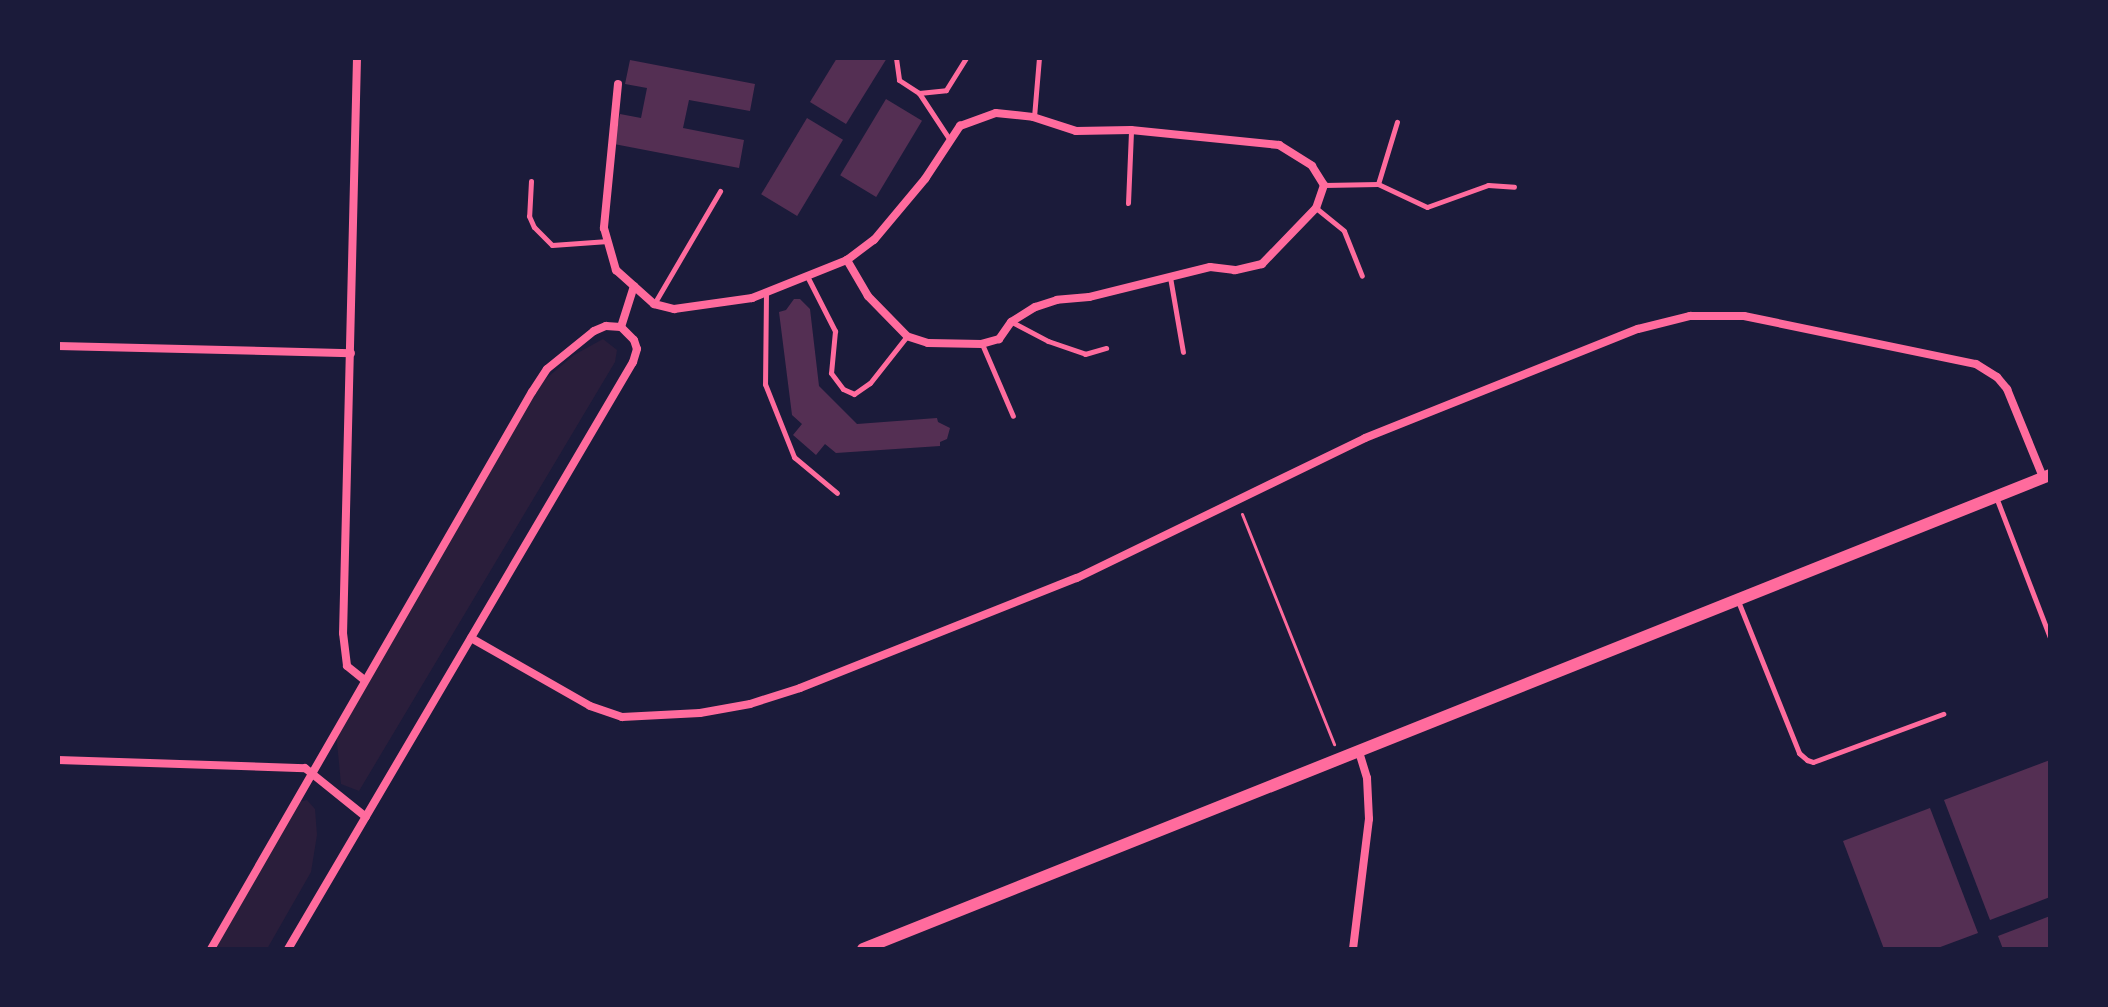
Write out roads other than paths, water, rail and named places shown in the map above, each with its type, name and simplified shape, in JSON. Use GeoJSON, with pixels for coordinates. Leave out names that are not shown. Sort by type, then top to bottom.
{"type":"FeatureCollection","features":[{"type":"Feature","properties":{"kind":"street"},"geometry":{"type":"LineString","coordinates":[[357,58],[344,647],[347,666],[363,679]]}},
{"type":"Feature","properties":{"kind":"street"},"geometry":{"type":"LineString","coordinates":[[618,84],[604,228],[616,270],[654,304],[674,309],[752,298],[847,260],[874,240],[925,179],[960,126],[996,113],[1033,117],[1076,131],[1131,130],[1279,145],[1312,166],[1324,185],[1316,208],[1262,264],[1235,270],[1210,267],[1089,297],[1057,300],[1035,307],[1011,322],[999,339],[982,344],[928,343],[907,336],[868,296],[847,260]]}},
{"type":"Feature","properties":{"kind":"street"},"geometry":{"type":"LineString","coordinates":[[621,327],[634,286]]}},
{"type":"Feature","properties":{"kind":"street"},"geometry":{"type":"LineString","coordinates":[[471,638],[607,714],[638,718],[725,709],[800,688],[1077,578],[1365,438],[1638,329],[1665,321],[1717,314],[1771,321],[1976,364],[1997,377],[2007,389],[2046,476],[863,949]]}},
{"type":"Feature","properties":{"kind":"street"},"geometry":{"type":"LineString","coordinates":[[211,949],[314,772],[363,679],[547,369],[594,331],[606,326],[621,327],[634,340],[637,349],[633,362],[288,949]]}},
{"type":"Feature","properties":{"kind":"street"},"geometry":{"type":"LineString","coordinates":[[58,346],[351,353]]}},
{"type":"Feature","properties":{"kind":"street"},"geometry":{"type":"LineString","coordinates":[[1353,949],[1369,819],[1367,778],[1359,751]]}},
{"type":"Feature","properties":{"kind":"street"},"geometry":{"type":"LineString","coordinates":[[58,760],[292,767],[314,772],[366,817]]}},
{"type":"Feature","properties":{"kind":"lane"},"geometry":{"type":"LineString","coordinates":[[896,58],[899,80],[919,93],[950,141]]}},
{"type":"Feature","properties":{"kind":"lane"},"geometry":{"type":"LineString","coordinates":[[919,93],[946,90],[966,58]]}},
{"type":"Feature","properties":{"kind":"lane"},"geometry":{"type":"LineString","coordinates":[[1033,117],[1039,58]]}},
{"type":"Feature","properties":{"kind":"lane"},"geometry":{"type":"LineString","coordinates":[[1378,184],[1397,122]]}},
{"type":"Feature","properties":{"kind":"lane"},"geometry":{"type":"LineString","coordinates":[[1128,203],[1131,130]]}},
{"type":"Feature","properties":{"kind":"lane"},"geometry":{"type":"LineString","coordinates":[[531,181],[529,216],[534,227],[552,245],[608,241]]}},
{"type":"Feature","properties":{"kind":"lane"},"geometry":{"type":"LineString","coordinates":[[1324,185],[1378,184],[1427,207],[1488,185],[1514,187]]}},
{"type":"Feature","properties":{"kind":"lane"},"geometry":{"type":"LineString","coordinates":[[654,304],[720,191]]}},
{"type":"Feature","properties":{"kind":"lane"},"geometry":{"type":"LineString","coordinates":[[1316,208],[1344,231],[1362,276]]}},
{"type":"Feature","properties":{"kind":"lane"},"geometry":{"type":"LineString","coordinates":[[807,276],[835,331],[831,373],[843,389],[854,394],[870,383],[907,336]]}},
{"type":"Feature","properties":{"kind":"lane"},"geometry":{"type":"LineString","coordinates":[[1170,277],[1183,352]]}},
{"type":"Feature","properties":{"kind":"lane"},"geometry":{"type":"LineString","coordinates":[[766,292],[765,384],[794,457],[837,493]]}},
{"type":"Feature","properties":{"kind":"lane"},"geometry":{"type":"LineString","coordinates":[[1011,322],[1048,341],[1085,354],[1106,348]]}},
{"type":"Feature","properties":{"kind":"lane"},"geometry":{"type":"LineString","coordinates":[[982,344],[1013,416]]}},
{"type":"Feature","properties":{"kind":"lane"},"geometry":{"type":"LineString","coordinates":[[1996,496],[2050,638]]}},
{"type":"Feature","properties":{"kind":"lane"},"geometry":{"type":"LineString","coordinates":[[1738,601],[1799,753],[1807,760],[1813,762],[1943,714]]}}]}
